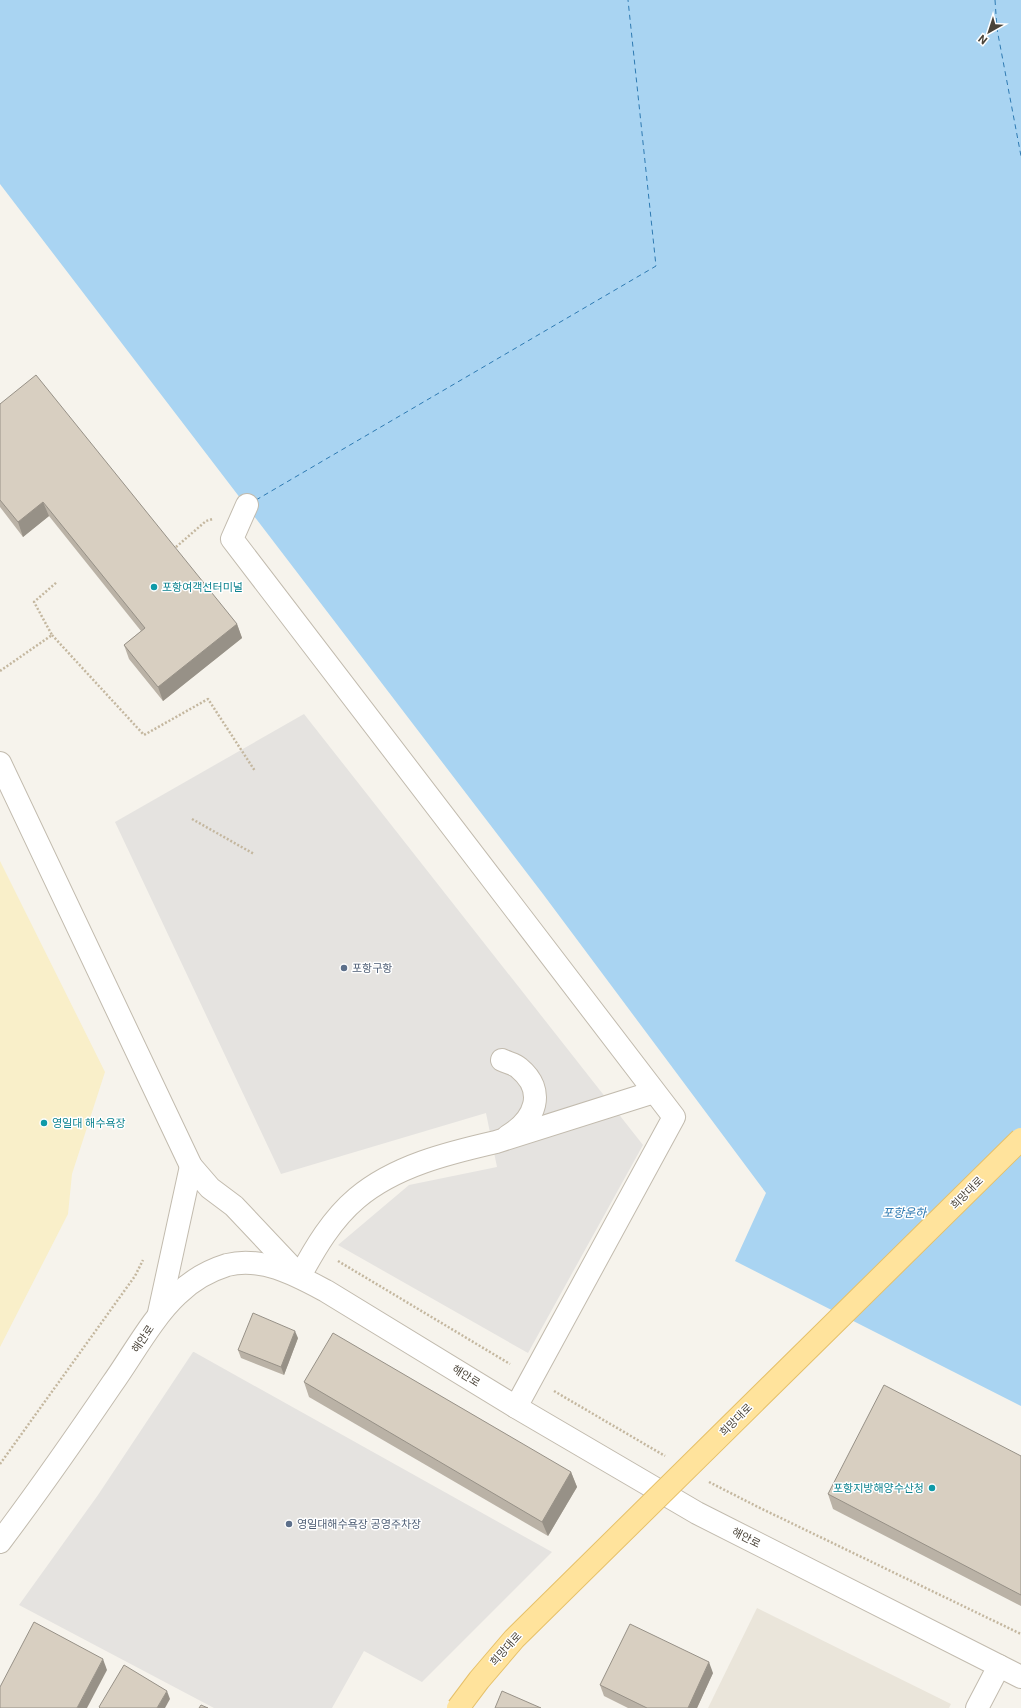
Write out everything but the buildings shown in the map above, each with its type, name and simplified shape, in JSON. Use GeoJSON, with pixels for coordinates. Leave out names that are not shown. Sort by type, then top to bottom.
{"type":"FeatureCollection","features":[{"type":"Feature","properties":{"kind":"main road","name":"희망대로"},"geometry":{"type":"LineString","coordinates":[[458,1708],[479,1680],[514,1640],[1021,1140]]}},
{"type":"Feature","properties":{"kind":"street"},"geometry":{"type":"LineString","coordinates":[[247,505],[232,539],[674,1117],[516,1407]]}},
{"type":"Feature","properties":{"kind":"street"},"geometry":{"type":"LineString","coordinates":[[0,763],[191,1166],[210,1188],[234,1206],[300,1276],[316,1247],[338,1217],[357,1198],[378,1183],[424,1162],[496,1142],[654,1092]]}},
{"type":"Feature","properties":{"kind":"street"},"geometry":{"type":"LineString","coordinates":[[496,1142],[519,1129],[529,1118],[535,1106],[535,1093],[530,1078],[518,1067],[502,1060]]}},
{"type":"Feature","properties":{"kind":"street"},"geometry":{"type":"LineString","coordinates":[[158,1316],[191,1166]]}},
{"type":"Feature","properties":{"kind":"street","name":"해안로"},"geometry":{"type":"LineString","coordinates":[[0,1542],[75,1438],[158,1316],[177,1294],[194,1280],[211,1271],[228,1265],[249,1263],[274,1266],[300,1276],[326,1291],[516,1407],[696,1513],[1021,1677]]}},
{"type":"Feature","properties":{"kind":"street"},"geometry":{"type":"LineString","coordinates":[[976,1708],[999,1666]]}},
{"type":"Feature","properties":{"kind":"path"},"geometry":{"type":"LineString","coordinates":[[176,547],[206,522]]}},
{"type":"Feature","properties":{"kind":"path"},"geometry":{"type":"LineString","coordinates":[[57,582],[34,602],[52,635],[144,735],[208,699],[255,771]]}},
{"type":"Feature","properties":{"kind":"path"},"geometry":{"type":"LineString","coordinates":[[0,671],[52,635]]}},
{"type":"Feature","properties":{"kind":"path"},"geometry":{"type":"LineString","coordinates":[[192,819],[254,854]]}},
{"type":"Feature","properties":{"kind":"shaded area","name":"포항구항"},"geometry":{"type":"Polygon","coordinates":[[[304,714],[643,1145],[528,1353],[338,1245],[409,1185],[497,1167],[486,1113],[281,1174],[115,822],[304,714]]]}},
{"type":"Feature","properties":{"kind":"shaded area","name":"영일대해수욕장 공영주차장"},"geometry":{"type":"Polygon","coordinates":[[[193,1352],[552,1552],[422,1682],[364,1651],[332,1708],[214,1708],[19,1605],[98,1495],[193,1352]]]}},
{"type":"Feature","properties":{"kind":"shaded area"},"geometry":{"type":"Polygon","coordinates":[[[757,1608],[951,1704],[949,1708],[708,1708],[757,1608]]]}},
{"type":"Feature","properties":{"kind":"sand","name":"영일대 해수욕장"},"geometry":{"type":"Polygon","coordinates":[[[0,861],[105,1072],[72,1174],[68,1214],[0,1347],[0,861]]]}},
{"type":"Feature","properties":{"kind":"water","name":"포항운하"},"geometry":{"type":"Polygon","coordinates":[[[0,0],[1021,0],[1021,1406],[735,1261],[766,1193],[543,894],[0,184],[0,0]]]}},
{"type":"Feature","properties":{"kind":"ferry route"},"geometry":{"type":"LineString","coordinates":[[256,500],[656,266],[628,0]]}},
{"type":"Feature","properties":{"kind":"ferry route"},"geometry":{"type":"LineString","coordinates":[[995,0],[997,29],[1021,156]]}},
{"type":"Feature","properties":{"kind":"place","name":"포항여객선터미널"},"geometry":{"type":"Point","coordinates":[154,587]}},
{"type":"Feature","properties":{"kind":"place","name":"포항구항"},"geometry":{"type":"Point","coordinates":[344,968]}},
{"type":"Feature","properties":{"kind":"place","name":"영일대 해수욕장"},"geometry":{"type":"Point","coordinates":[44,1123]}},
{"type":"Feature","properties":{"kind":"place","name":"포항지방해양수산청"},"geometry":{"type":"Point","coordinates":[932,1488]}},
{"type":"Feature","properties":{"kind":"place","name":"영일대해수욕장 공영주차장"},"geometry":{"type":"Point","coordinates":[289,1524]}}]}
